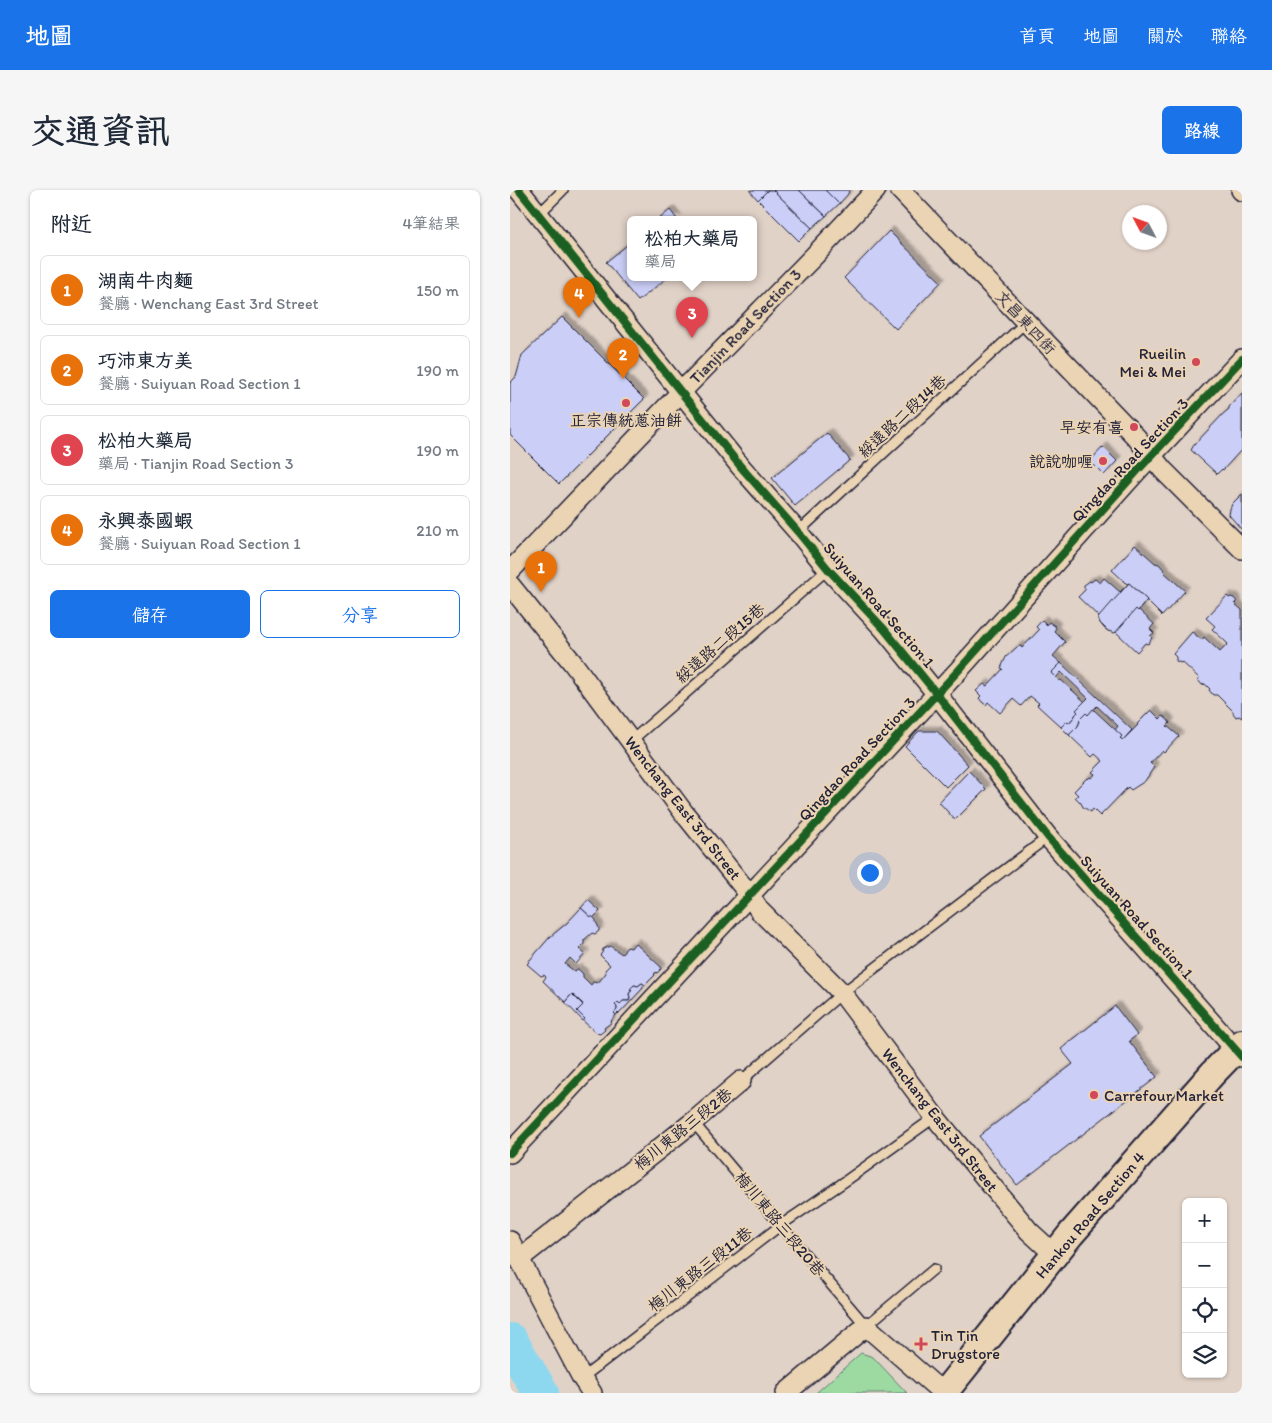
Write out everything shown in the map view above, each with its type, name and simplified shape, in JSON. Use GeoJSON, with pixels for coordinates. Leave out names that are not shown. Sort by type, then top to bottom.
{"type":"FeatureCollection","features":[{"type":"Feature","properties":{"kind":"street","name":"Suiyuan Road Section 1"},"geometry":{"type":"LineString","coordinates":[[519,190],[741,467],[828,569],[884,629],[1048,837],[1240,1050]]}},
{"type":"Feature","properties":{"kind":"street","name":"Tianjin Road Section 3"},"geometry":{"type":"LineString","coordinates":[[510,571],[876,190]]}},
{"type":"Feature","properties":{"kind":"street","name":"文昌東四街"},"geometry":{"type":"LineString","coordinates":[[900,190],[1136,437],[1163,470],[1242,549]]}},
{"type":"Feature","properties":{"kind":"street","name":"Qingdao Road Section 3"},"geometry":{"type":"LineString","coordinates":[[510,1153],[1242,359]]}},
{"type":"Feature","properties":{"kind":"street","name":"Wenchang East 3rd Street"},"geometry":{"type":"LineString","coordinates":[[510,585],[572,662],[684,813],[749,894],[759,910],[842,994],[935,1117],[1029,1231],[1054,1254]]}},
{"type":"Feature","properties":{"kind":"street","name":"Hankou Road Section 4"},"geometry":{"type":"LineString","coordinates":[[943,1393],[1054,1254],[1206,1081],[1240,1050]]}},
{"type":"Feature","properties":{"kind":"street","name":"梅川東路三段2巷"},"geometry":{"type":"LineString","coordinates":[[519,1259],[694,1122],[741,1080]]}},
{"type":"Feature","properties":{"kind":"street"},"geometry":{"type":"LineString","coordinates":[[510,1241],[587,1385]]}},
{"type":"Feature","properties":{"kind":"street"},"geometry":{"type":"LineString","coordinates":[[786,1393],[866,1326],[943,1393]]}},
{"type":"Feature","properties":{"kind":"lane"},"geometry":{"type":"LineString","coordinates":[[538,214],[562,190]]}},
{"type":"Feature","properties":{"kind":"lane","name":"綏遠路二段14巷"},"geometry":{"type":"LineString","coordinates":[[798,532],[1026,322]]}},
{"type":"Feature","properties":{"kind":"lane","name":"綏遠路二段15巷"},"geometry":{"type":"LineString","coordinates":[[631,740],[828,569]]}},
{"type":"Feature","properties":{"kind":"lane","name":"梅川東路三段2巷"},"geometry":{"type":"LineString","coordinates":[[741,1080],[842,994],[1048,837]]}},
{"type":"Feature","properties":{"kind":"lane","name":"梅川東路三段11巷"},"geometry":{"type":"LineString","coordinates":[[587,1385],[781,1225],[935,1117]]}},
{"type":"Feature","properties":{"kind":"lane","name":"梅川東路三段20巷"},"geometry":{"type":"LineString","coordinates":[[694,1122],[866,1326]]}},
{"type":"Feature","properties":{"kind":"lane"},"geometry":{"type":"LineString","coordinates":[[866,1326],[934,1269]]}},
{"type":"Feature","properties":{"kind":"green space"},"geometry":{"type":"Polygon","coordinates":[[[861,1353],[873,1357],[907,1393],[816,1393],[861,1353]]]}},
{"type":"Feature","properties":{"kind":"building"},"geometry":{"type":"Polygon","coordinates":[[[768,190],[758,200],[750,191],[768,190]]]}},
{"type":"Feature","properties":{"kind":"building"},"geometry":{"type":"Polygon","coordinates":[[[768,190],[773,190],[812,228],[799,241],[758,200],[768,190]]]}},
{"type":"Feature","properties":{"kind":"building"},"geometry":{"type":"Polygon","coordinates":[[[773,190],[799,190],[826,216],[812,228],[773,190]]]}},
{"type":"Feature","properties":{"kind":"building"},"geometry":{"type":"Polygon","coordinates":[[[799,190],[825,190],[839,204],[826,216],[799,190]]]}},
{"type":"Feature","properties":{"kind":"building"},"geometry":{"type":"Polygon","coordinates":[[[825,190],[849,190],[848,194],[839,204],[825,190]]]}},
{"type":"Feature","properties":{"kind":"building"},"geometry":{"type":"Polygon","coordinates":[[[670,210],[675,216],[663,216],[670,210]]]}},
{"type":"Feature","properties":{"kind":"building"},"geometry":{"type":"Polygon","coordinates":[[[889,231],[941,282],[896,329],[844,278],[889,231]]]}},
{"type":"Feature","properties":{"kind":"building"},"geometry":{"type":"Polygon","coordinates":[[[627,245],[627,281],[663,281],[638,301],[606,262],[627,245]]]}},
{"type":"Feature","properties":{"kind":"building"},"geometry":{"type":"Polygon","coordinates":[[[562,317],[644,399],[559,484],[510,435],[510,383],[516,377],[522,355],[562,317]]]}},
{"type":"Feature","properties":{"kind":"building"},"geometry":{"type":"Polygon","coordinates":[[[1242,393],[1242,449],[1217,474],[1191,450],[1242,393]]]}},
{"type":"Feature","properties":{"kind":"building"},"geometry":{"type":"Polygon","coordinates":[[[827,433],[850,460],[795,506],[772,478],[827,433]]]}},
{"type":"Feature","properties":{"kind":"building","name":"說說咖喱"},"geometry":{"type":"Polygon","coordinates":[[[1103,447],[1117,461],[1104,475],[1090,461],[1103,447]]]}},
{"type":"Feature","properties":{"kind":"building"},"geometry":{"type":"Polygon","coordinates":[[[1242,494],[1242,530],[1229,515],[1232,504],[1242,494]]]}},
{"type":"Feature","properties":{"kind":"building"},"geometry":{"type":"Polygon","coordinates":[[[1135,545],[1155,563],[1159,564],[1164,572],[1185,591],[1162,616],[1129,583],[1127,584],[1112,570],[1135,545]]]}},
{"type":"Feature","properties":{"kind":"building"},"geometry":{"type":"Polygon","coordinates":[[[1104,578],[1120,592],[1129,583],[1147,600],[1139,610],[1154,624],[1150,629],[1154,633],[1150,636],[1152,638],[1148,644],[1145,643],[1137,652],[1116,632],[1108,631],[1104,628],[1100,623],[1099,617],[1078,597],[1086,589],[1084,585],[1095,579],[1100,583],[1104,578]]]}},
{"type":"Feature","properties":{"kind":"building"},"geometry":{"type":"Polygon","coordinates":[[[1129,583],[1147,600],[1138,611],[1136,609],[1115,633],[1108,631],[1098,618],[1129,583]]]}},
{"type":"Feature","properties":{"kind":"building"},"geometry":{"type":"Polygon","coordinates":[[[1227,596],[1234,598],[1237,602],[1235,604],[1242,610],[1242,718],[1236,717],[1233,711],[1217,695],[1213,695],[1205,684],[1202,685],[1198,680],[1199,678],[1182,662],[1176,661],[1176,657],[1173,654],[1192,632],[1202,640],[1204,637],[1220,652],[1228,644],[1212,629],[1215,626],[1206,618],[1227,596]]]}},
{"type":"Feature","properties":{"kind":"building"},"geometry":{"type":"Polygon","coordinates":[[[1042,620],[1047,625],[1049,622],[1055,626],[1054,631],[1065,642],[1053,656],[1061,663],[1051,673],[1085,702],[1076,710],[1078,712],[1069,723],[1067,721],[1061,727],[1030,696],[1021,706],[1013,699],[1000,713],[988,702],[986,705],[982,702],[979,698],[981,696],[976,691],[984,684],[987,686],[1003,669],[1001,668],[1006,657],[1017,647],[1021,646],[1022,648],[1039,630],[1036,627],[1042,620]]]}},
{"type":"Feature","properties":{"kind":"building"},"geometry":{"type":"Polygon","coordinates":[[[1061,663],[1132,730],[1123,740],[1120,738],[1122,736],[1115,730],[1118,726],[1097,706],[1088,715],[1086,713],[1079,720],[1078,726],[1069,735],[1061,727],[1067,721],[1069,723],[1078,712],[1076,710],[1088,698],[1061,672],[1056,678],[1051,673],[1061,663]]]}},
{"type":"Feature","properties":{"kind":"building"},"geometry":{"type":"Polygon","coordinates":[[[1093,709],[1122,736],[1120,738],[1123,740],[1151,710],[1160,719],[1163,716],[1167,719],[1170,723],[1167,726],[1179,736],[1150,763],[1154,767],[1145,781],[1131,790],[1128,787],[1100,816],[1093,809],[1091,812],[1083,807],[1075,797],[1078,795],[1074,791],[1087,778],[1092,778],[1095,774],[1092,772],[1103,761],[1095,754],[1092,757],[1069,735],[1078,726],[1079,720],[1086,713],[1088,715],[1093,709]]]}},
{"type":"Feature","properties":{"kind":"building"},"geometry":{"type":"Polygon","coordinates":[[[919,731],[937,731],[968,765],[946,787],[905,746],[919,731]]]}},
{"type":"Feature","properties":{"kind":"building"},"geometry":{"type":"Polygon","coordinates":[[[969,771],[986,789],[955,820],[939,802],[969,771]]]}},
{"type":"Feature","properties":{"kind":"building"},"geometry":{"type":"Polygon","coordinates":[[[588,900],[600,911],[593,918],[581,908],[588,900]]]}},
{"type":"Feature","properties":{"kind":"building"},"geometry":{"type":"Polygon","coordinates":[[[581,908],[596,920],[599,931],[595,934],[592,933],[584,940],[584,944],[579,949],[585,954],[576,964],[570,958],[565,964],[574,971],[578,969],[591,985],[593,982],[598,983],[610,965],[600,955],[603,949],[610,946],[622,954],[627,947],[631,948],[635,943],[661,967],[645,985],[642,983],[638,986],[634,985],[630,989],[632,990],[629,994],[629,1001],[623,1001],[620,1004],[618,1002],[615,1005],[617,1010],[614,1013],[616,1015],[600,1034],[583,1021],[585,1019],[577,1011],[583,1004],[572,994],[565,1002],[543,981],[546,977],[544,975],[541,976],[527,964],[528,960],[550,937],[581,908]]]}},
{"type":"Feature","properties":{"kind":"building"},"geometry":{"type":"Polygon","coordinates":[[[642,983],[645,985],[643,988],[616,1015],[614,1013],[617,1007],[615,1005],[618,1002],[620,1004],[623,1001],[629,1001],[629,994],[632,990],[630,989],[634,985],[638,986],[642,983]]]}},
{"type":"Feature","properties":{"kind":"building"},"geometry":{"type":"Polygon","coordinates":[[[572,994],[583,1005],[577,1011],[585,1019],[583,1021],[565,1002],[572,994]]]}},
{"type":"Feature","properties":{"kind":"building"},"geometry":{"type":"Polygon","coordinates":[[[1115,1006],[1137,1035],[1129,1041],[1157,1077],[1017,1185],[979,1136],[1073,1064],[1061,1049],[1115,1006]]]}},
{"type":"Feature","properties":{"kind":"waterway"},"geometry":{"type":"LineString","coordinates":[[510,1341],[541,1393]]}},
{"type":"Feature","properties":{"kind":"cycle path"},"geometry":{"type":"LineString","coordinates":[[519,190],[741,467],[828,569],[884,629],[1048,837],[1242,1057]]}},
{"type":"Feature","properties":{"kind":"cycle path"},"geometry":{"type":"LineString","coordinates":[[510,1153],[958,671],[1138,470],[1242,359]]}},
{"type":"Feature","properties":{"kind":"place","name":"永興泰國蝦"},"geometry":{"type":"Point","coordinates":[579,318]}},
{"type":"Feature","properties":{"kind":"place","name":"松柏大藥局"},"geometry":{"type":"Point","coordinates":[692,338]}},
{"type":"Feature","properties":{"kind":"place","name":"Rueilin Mei & Mei"},"geometry":{"type":"Point","coordinates":[1196,362]}},
{"type":"Feature","properties":{"kind":"place","name":"巧沛東方美"},"geometry":{"type":"Point","coordinates":[623,379]}},
{"type":"Feature","properties":{"kind":"place","name":"正宗傳統蔥油餅"},"geometry":{"type":"Point","coordinates":[626,403]}},
{"type":"Feature","properties":{"kind":"place","name":"早安有喜"},"geometry":{"type":"Point","coordinates":[1134,427]}},
{"type":"Feature","properties":{"kind":"place","name":"說說咖喱"},"geometry":{"type":"Point","coordinates":[1103,461]}},
{"type":"Feature","properties":{"kind":"place","name":"湖南牛肉麵"},"geometry":{"type":"Point","coordinates":[541,592]}},
{"type":"Feature","properties":{"kind":"place","name":"Carrefour Market"},"geometry":{"type":"Point","coordinates":[1094,1095]}},
{"type":"Feature","properties":{"kind":"place","name":"Tin Tin Drugstore"},"geometry":{"type":"Point","coordinates":[921,1344]}}]}
